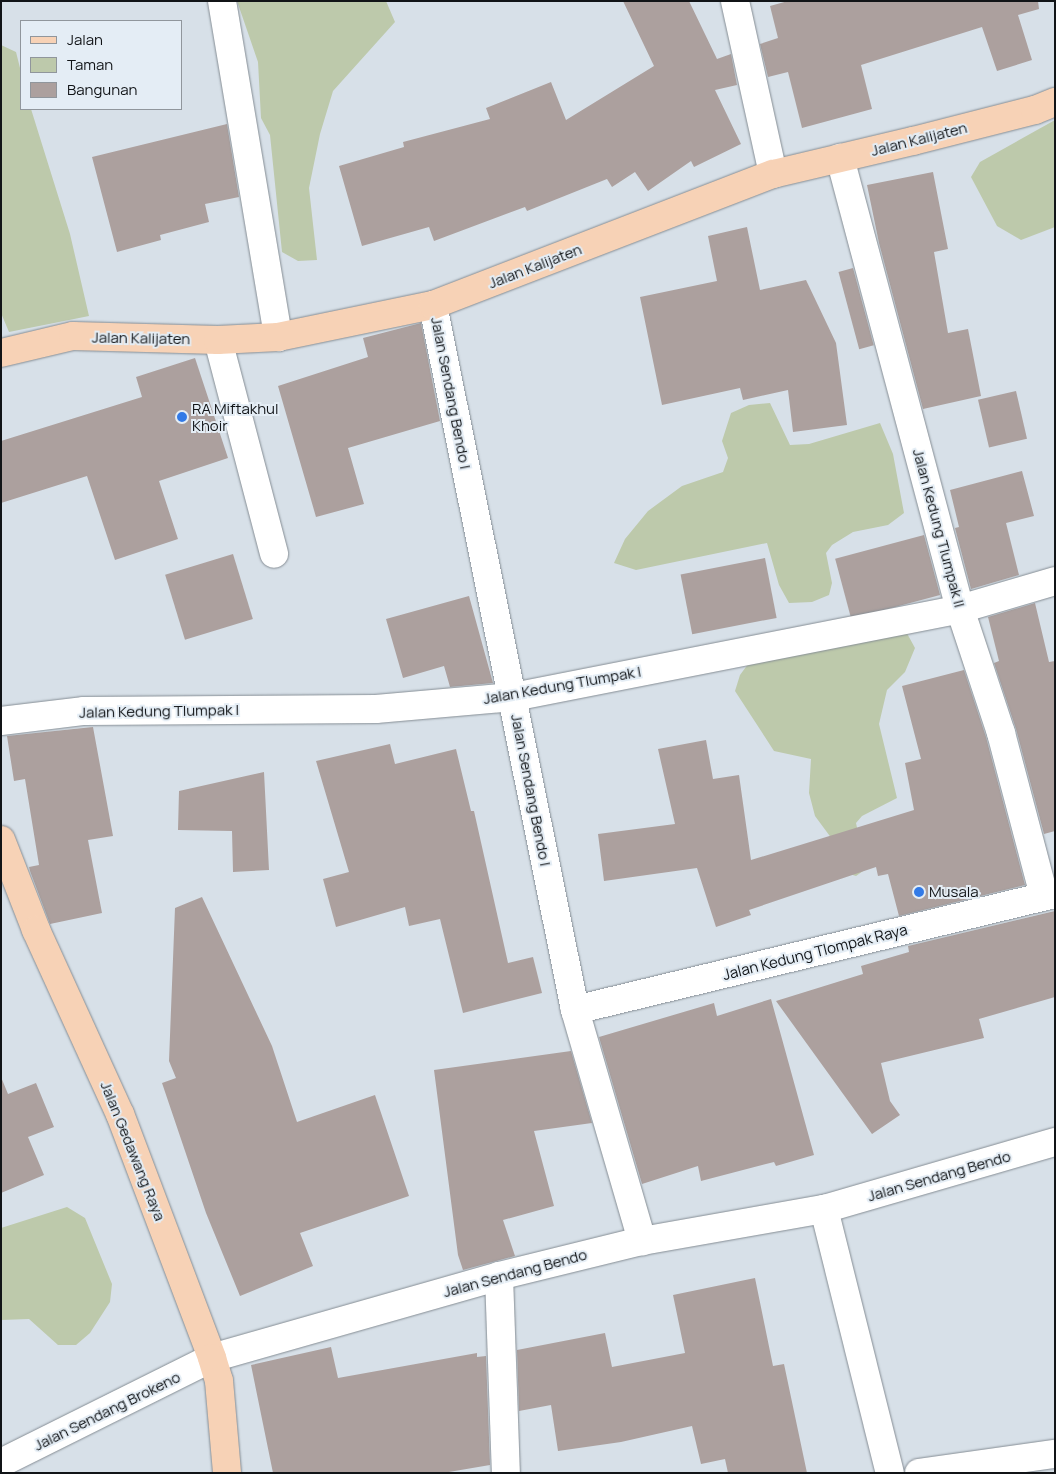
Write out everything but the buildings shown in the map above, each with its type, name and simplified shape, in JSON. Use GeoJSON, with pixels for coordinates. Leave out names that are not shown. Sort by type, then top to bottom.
{"type":"FeatureCollection","features":[{"type":"Feature","properties":{"kind":"street"},"geometry":{"type":"LineString","coordinates":[[222,1],[278,337]]}},
{"type":"Feature","properties":{"kind":"street"},"geometry":{"type":"LineString","coordinates":[[735,1],[773,174]]}},
{"type":"Feature","properties":{"kind":"street","name":"Jalan Kalijaten"},"geometry":{"type":"LineString","coordinates":[[1,353],[73,336],[218,340],[278,337],[433,305],[773,174],[1035,110],[1055,102]]}},
{"type":"Feature","properties":{"kind":"street","name":"Jalan Kedung Tlumpak II"},"geometry":{"type":"LineString","coordinates":[[840,158],[960,609],[1001,733],[1049,895]]}},
{"type":"Feature","properties":{"kind":"street","name":"Jalan Sendang Bendo I"},"geometry":{"type":"LineString","coordinates":[[433,305],[576,1010],[642,1241]]}},
{"type":"Feature","properties":{"kind":"street"},"geometry":{"type":"LineString","coordinates":[[218,340],[274,554]]}},
{"type":"Feature","properties":{"kind":"street","name":"Jalan Kedung Tlumpak I"},"geometry":{"type":"LineString","coordinates":[[1,721],[84,711],[376,709],[513,697],[960,609],[1055,580]]}},
{"type":"Feature","properties":{"kind":"street","name":"Jalan Gedawang Raya"},"geometry":{"type":"LineString","coordinates":[[1,840],[36,930],[120,1114],[212,1358],[219,1381],[227,1473]]}},
{"type":"Feature","properties":{"kind":"street","name":"Jalan Kedung Tlompak Raya"},"geometry":{"type":"LineString","coordinates":[[576,1010],[1049,895]]}},
{"type":"Feature","properties":{"kind":"street","name":"Jalan Sendang Bendo"},"geometry":{"type":"LineString","coordinates":[[212,1358],[499,1276],[642,1241],[824,1209],[1055,1142]]}},
{"type":"Feature","properties":{"kind":"street"},"geometry":{"type":"LineString","coordinates":[[824,1209],[890,1473]]}},
{"type":"Feature","properties":{"kind":"street"},"geometry":{"type":"LineString","coordinates":[[499,1276],[506,1473]]}},
{"type":"Feature","properties":{"kind":"street","name":"Jalan Sendang Brokeno"},"geometry":{"type":"LineString","coordinates":[[1,1463],[212,1358]]}},
{"type":"Feature","properties":{"kind":"street"},"geometry":{"type":"LineString","coordinates":[[919,1473],[1055,1454]]}},
{"type":"Feature","properties":{"kind":"green space"},"geometry":{"type":"Polygon","coordinates":[[[237,1],[386,1],[395,22],[333,91],[320,134],[309,188],[317,260],[298,261],[282,252],[270,135],[261,118],[258,62],[237,1]]]}},
{"type":"Feature","properties":{"kind":"green space"},"geometry":{"type":"Polygon","coordinates":[[[1,45],[16,52],[20,68],[20,110],[31,110],[70,234],[89,316],[9,332],[1,313],[1,45]]]}},
{"type":"Feature","properties":{"kind":"green space"},"geometry":{"type":"Polygon","coordinates":[[[1055,120],[1055,227],[1021,240],[997,226],[971,177],[980,162],[1055,120]]]}},
{"type":"Feature","properties":{"kind":"green space"},"geometry":{"type":"Polygon","coordinates":[[[770,403],[790,445],[809,444],[880,423],[893,454],[904,513],[888,525],[853,532],[832,545],[826,553],[832,583],[829,595],[812,602],[789,603],[779,585],[767,543],[636,570],[614,563],[625,539],[648,511],[682,486],[723,472],[728,458],[722,441],[731,413],[749,405],[770,403]]]}},
{"type":"Feature","properties":{"kind":"green space"},"geometry":{"type":"Polygon","coordinates":[[[903,626],[915,648],[905,672],[887,690],[879,724],[897,798],[862,816],[856,823],[866,869],[856,876],[843,872],[832,839],[815,816],[809,793],[811,759],[774,751],[735,691],[740,675],[754,656],[903,626]]]}},
{"type":"Feature","properties":{"kind":"green space"},"geometry":{"type":"Polygon","coordinates":[[[67,1207],[85,1218],[112,1284],[110,1302],[90,1333],[76,1345],[58,1345],[29,1319],[1,1320],[1,1228],[67,1207]]]}},
{"type":"Feature","properties":{"kind":"place","name":"RA Miftakhul Khoir"},"geometry":{"type":"Point","coordinates":[182,417]}},
{"type":"Feature","properties":{"kind":"place","name":"Musala"},"geometry":{"type":"Point","coordinates":[919,892]}}]}
